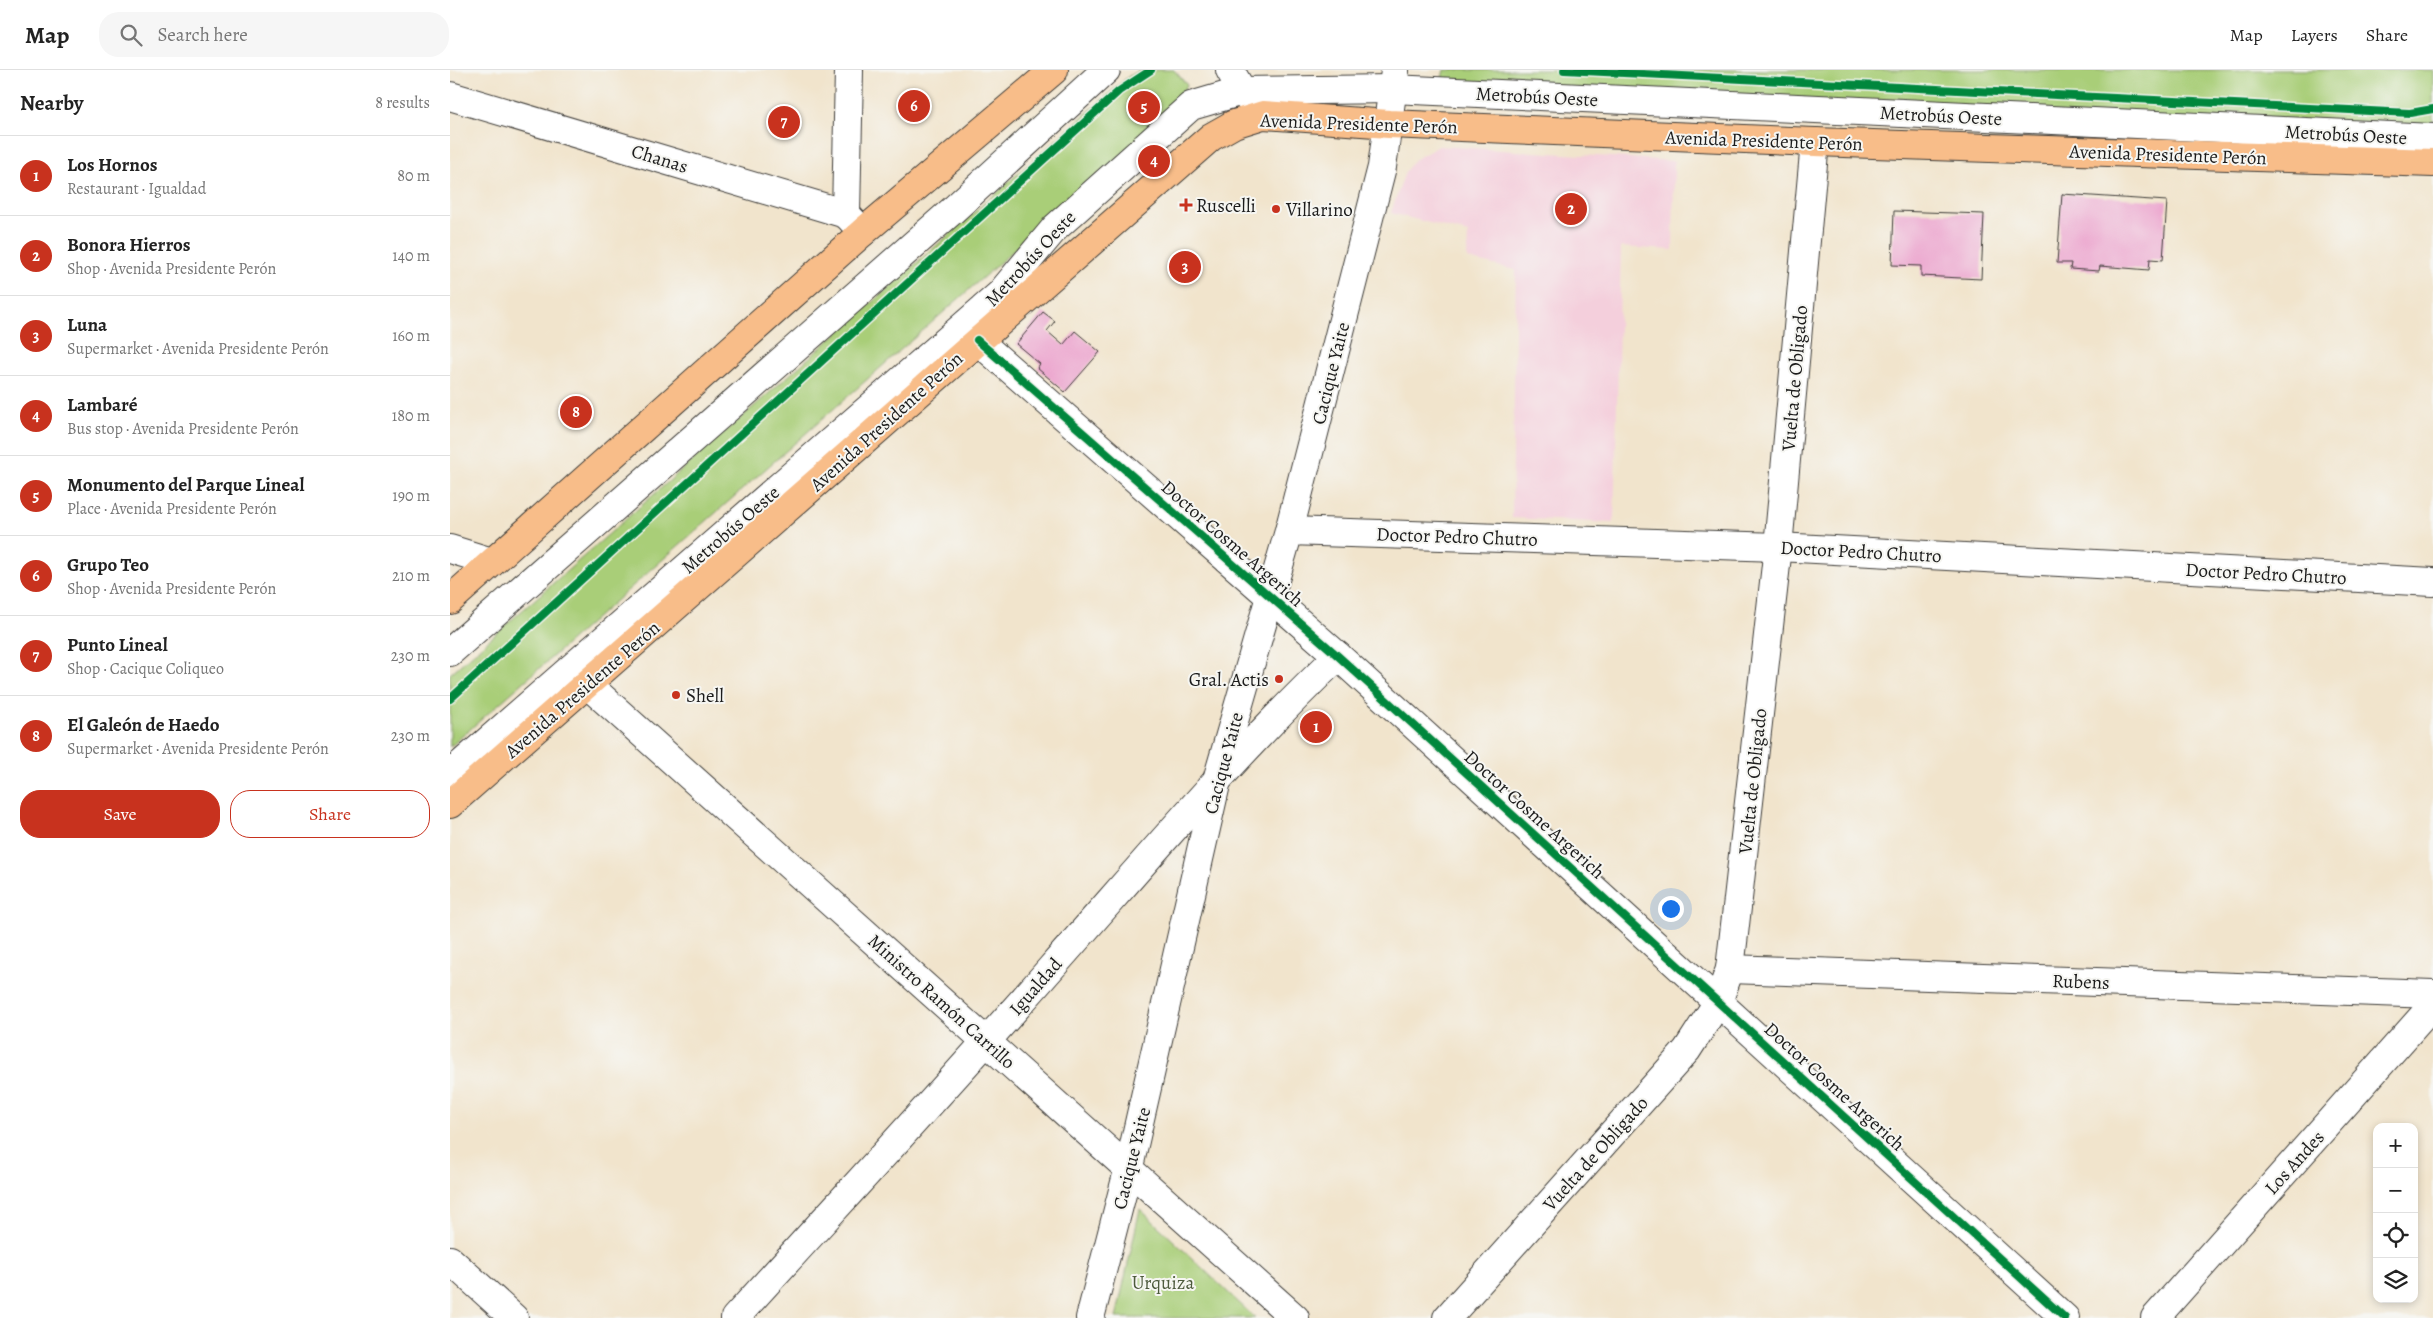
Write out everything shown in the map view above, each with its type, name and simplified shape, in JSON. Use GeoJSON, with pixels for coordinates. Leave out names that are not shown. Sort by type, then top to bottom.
{"type":"FeatureCollection","features":[{"type":"Feature","properties":{"kind":"main road"},"geometry":{"type":"LineString","coordinates":[[450,600],[854,223],[1054,70]]}},
{"type":"Feature","properties":{"kind":"main road","name":"Avenida Presidente Perón"},"geometry":{"type":"LineString","coordinates":[[450,804],[1211,137],[1234,124],[1263,115],[1389,124],[1815,142],[2433,163]]}},
{"type":"Feature","properties":{"kind":"street"},"geometry":{"type":"LineString","coordinates":[[849,70],[854,223]]}},
{"type":"Feature","properties":{"kind":"street"},"geometry":{"type":"LineString","coordinates":[[450,652],[953,210],[1106,70]]}},
{"type":"Feature","properties":{"kind":"street","name":"Metrobús Oeste"},"geometry":{"type":"LineString","coordinates":[[450,774],[1000,294],[1055,228],[1191,106],[1236,80],[1394,79],[2433,138]]}},
{"type":"Feature","properties":{"kind":"street","name":"Cacique Yaite"},"geometry":{"type":"LineString","coordinates":[[1090,1318],[1129,1167],[1218,780],[1289,531],[1382,166],[1394,79]]}},
{"type":"Feature","properties":{"kind":"street"},"geometry":{"type":"LineString","coordinates":[[1236,80],[1263,115]]}},
{"type":"Feature","properties":{"kind":"street","name":"Chanas"},"geometry":{"type":"LineString","coordinates":[[450,96],[854,223]]}},
{"type":"Feature","properties":{"kind":"street","name":"Vuelta de Obligado"},"geometry":{"type":"LineString","coordinates":[[1447,1318],[1687,1050],[1718,1002],[1730,969],[1778,547],[1815,142]]}},
{"type":"Feature","properties":{"kind":"street","name":"Doctor Cosme Argerich"},"geometry":{"type":"LineString","coordinates":[[978,340],[1338,656],[2065,1318]]}},
{"type":"Feature","properties":{"kind":"street","name":"Doctor Pedro Chutro"},"geometry":{"type":"LineString","coordinates":[[1289,531],[1778,547],[2433,582]]}},
{"type":"Feature","properties":{"kind":"street"},"geometry":{"type":"LineString","coordinates":[[450,549],[492,562]]}},
{"type":"Feature","properties":{"kind":"street","name":"Igualdad"},"geometry":{"type":"LineString","coordinates":[[735,1318],[987,1041],[1218,780],[1296,696],[1338,656]]}},
{"type":"Feature","properties":{"kind":"street","name":"Ministro Ramón Carrillo"},"geometry":{"type":"LineString","coordinates":[[588,685],[1129,1167],[1295,1318]]}},
{"type":"Feature","properties":{"kind":"street","name":"Rubens"},"geometry":{"type":"LineString","coordinates":[[1730,969],[2433,994]]}},
{"type":"Feature","properties":{"kind":"street","name":"Los Andes"},"geometry":{"type":"LineString","coordinates":[[2155,1318],[2433,1005]]}},
{"type":"Feature","properties":{"kind":"street"},"geometry":{"type":"LineString","coordinates":[[450,1260],[514,1318]]}},
{"type":"Feature","properties":{"kind":"shaded area"},"geometry":{"type":"Polygon","coordinates":[[[1439,146],[1674,161],[1673,250],[1621,247],[1614,523],[1512,518],[1516,270],[1467,259],[1468,233],[1391,213],[1405,172],[1414,160],[1439,146]]]}},
{"type":"Feature","properties":{"kind":"green space"},"geometry":{"type":"Polygon","coordinates":[[[1141,70],[1174,70],[1187,85],[1175,104],[1156,125],[450,747],[450,674],[1129,76],[1141,70]]]}},
{"type":"Feature","properties":{"kind":"green space"},"geometry":{"type":"Polygon","coordinates":[[[1444,70],[2433,70],[2433,135],[1440,87],[1444,70]]]}},
{"type":"Feature","properties":{"kind":"green space","name":"Urquiza"},"geometry":{"type":"Polygon","coordinates":[[[1140,1209],[1255,1318],[1116,1318],[1140,1209]]]}},
{"type":"Feature","properties":{"kind":"building"},"geometry":{"type":"Polygon","coordinates":[[[2062,194],[2167,201],[2163,260],[2150,259],[2149,270],[2100,266],[2099,271],[2070,269],[2071,263],[2057,263],[2062,194]]]}},
{"type":"Feature","properties":{"kind":"building"},"geometry":{"type":"Polygon","coordinates":[[[1894,211],[1984,214],[1981,279],[1921,276],[1921,266],[1892,265],[1894,211]]]}},
{"type":"Feature","properties":{"kind":"building"},"geometry":{"type":"Polygon","coordinates":[[[1043,312],[1055,321],[1047,331],[1063,345],[1075,331],[1100,352],[1065,392],[1037,368],[1040,364],[1016,344],[1043,312]]]}},
{"type":"Feature","properties":{"kind":"cycle path"},"geometry":{"type":"LineString","coordinates":[[450,699],[1119,91],[1151,70]]}},
{"type":"Feature","properties":{"kind":"cycle path"},"geometry":{"type":"LineString","coordinates":[[1564,70],[2410,113],[2433,109]]}},
{"type":"Feature","properties":{"kind":"cycle path"},"geometry":{"type":"LineString","coordinates":[[977,340],[1338,656],[2065,1318]]}},
{"type":"Feature","properties":{"kind":"place","name":"Grupo Teo"},"geometry":{"type":"Point","coordinates":[914,106]}},
{"type":"Feature","properties":{"kind":"place","name":"Monumento del Parque Lineal"},"geometry":{"type":"Point","coordinates":[1144,107]}},
{"type":"Feature","properties":{"kind":"place","name":"Punto Lineal"},"geometry":{"type":"Point","coordinates":[784,122]}},
{"type":"Feature","properties":{"kind":"place","name":"Lambaré"},"geometry":{"type":"Point","coordinates":[1154,161]}},
{"type":"Feature","properties":{"kind":"place","name":"Ruscelli"},"geometry":{"type":"Point","coordinates":[1186,205]}},
{"type":"Feature","properties":{"kind":"place","name":"Villarino"},"geometry":{"type":"Point","coordinates":[1276,209]}},
{"type":"Feature","properties":{"kind":"place","name":"Bonora Hierros"},"geometry":{"type":"Point","coordinates":[1571,209]}},
{"type":"Feature","properties":{"kind":"place","name":"Luna"},"geometry":{"type":"Point","coordinates":[1185,267]}},
{"type":"Feature","properties":{"kind":"place","name":"El Galeón de Haedo"},"geometry":{"type":"Point","coordinates":[576,412]}},
{"type":"Feature","properties":{"kind":"place","name":"Gral. Actis"},"geometry":{"type":"Point","coordinates":[1279,679]}},
{"type":"Feature","properties":{"kind":"place","name":"Shell"},"geometry":{"type":"Point","coordinates":[676,695]}},
{"type":"Feature","properties":{"kind":"place","name":"Los Hornos"},"geometry":{"type":"Point","coordinates":[1316,727]}}]}
